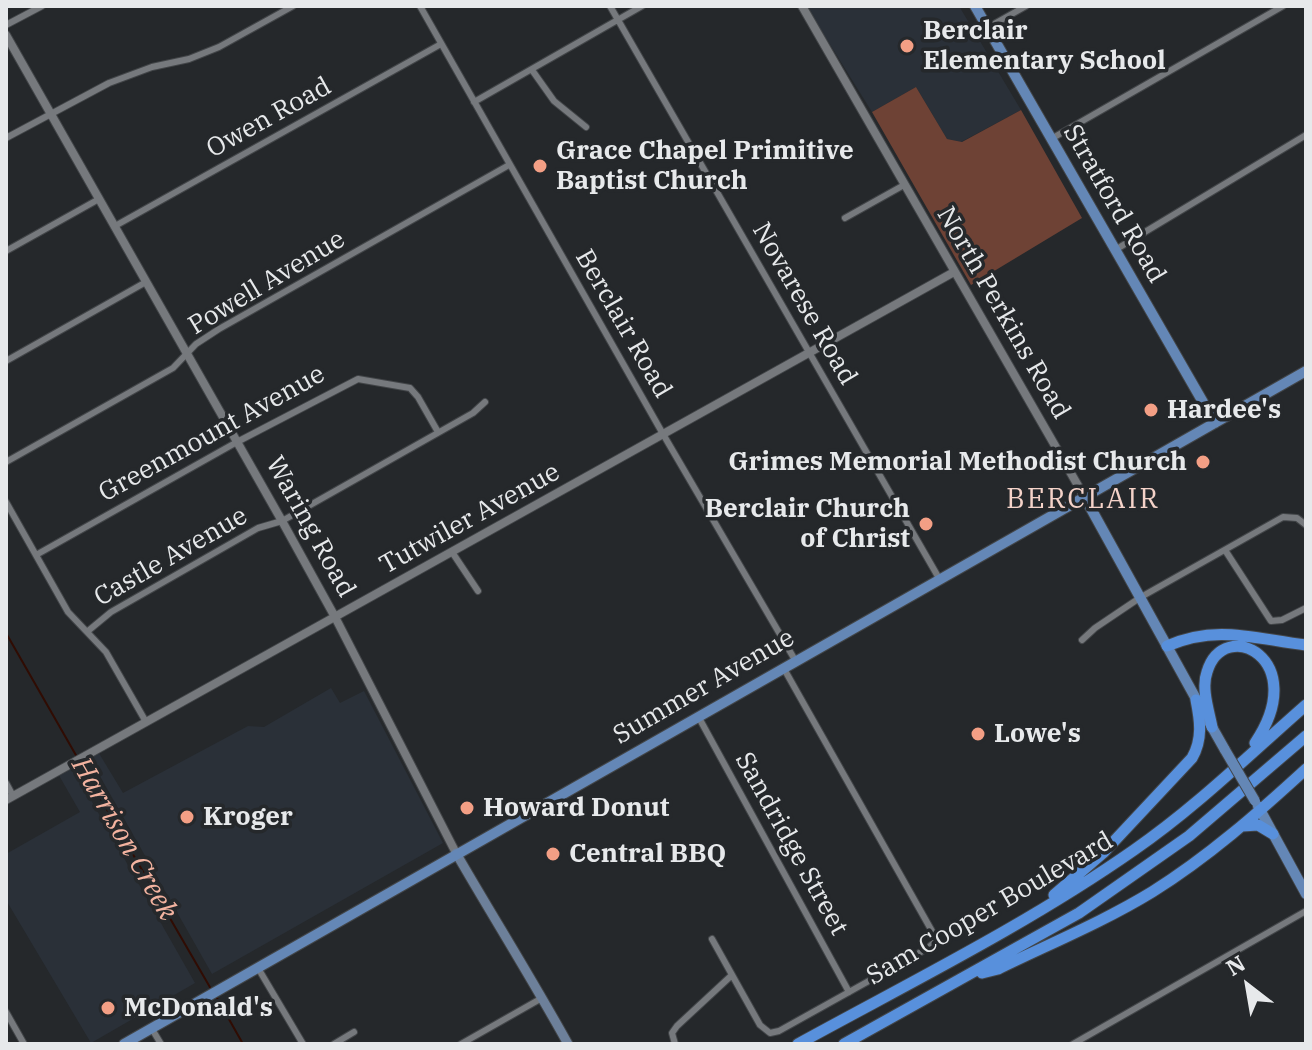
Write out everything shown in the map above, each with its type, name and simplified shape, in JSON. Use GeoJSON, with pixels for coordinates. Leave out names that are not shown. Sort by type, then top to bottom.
{"type":"FeatureCollection","features":[{"type":"Feature","properties":{"kind":"highway"},"geometry":{"type":"LineString","coordinates":[[1167,646],[1187,637],[1237,633],[1306,645]]}},
{"type":"Feature","properties":{"kind":"highway"},"geometry":{"type":"LineString","coordinates":[[1212,727],[1206,694],[1207,671],[1216,657],[1231,646],[1247,646],[1263,651],[1276,665],[1283,681],[1282,697],[1261,737],[1227,773]]}},
{"type":"Feature","properties":{"kind":"highway"},"geometry":{"type":"LineString","coordinates":[[1010,928],[1104,852],[1192,758],[1199,746],[1200,721],[1196,700]]}},
{"type":"Feature","properties":{"kind":"highway","name":"Sam Cooper Boulevard"},"geometry":{"type":"LineString","coordinates":[[798,1044],[1010,928],[1138,848],[1306,705]]}},
{"type":"Feature","properties":{"kind":"highway","name":"Sam Cooper Boulevard"},"geometry":{"type":"LineString","coordinates":[[844,1044],[1079,913],[1136,875],[1189,836],[1306,736]]}},
{"type":"Feature","properties":{"kind":"highway"},"geometry":{"type":"LineString","coordinates":[[963,979],[998,969],[1151,892],[1247,825],[1260,809],[1306,769]]}},
{"type":"Feature","properties":{"kind":"highway"},"geometry":{"type":"LineString","coordinates":[[1247,825],[1273,834]]}},
{"type":"Feature","properties":{"kind":"main road","name":"Stratford Road"},"geometry":{"type":"LineString","coordinates":[[975,6],[1215,423]]}},
{"type":"Feature","properties":{"kind":"main road","name":"Summer Avenue"},"geometry":{"type":"LineString","coordinates":[[124,1044],[1306,371]]}},
{"type":"Feature","properties":{"kind":"main road","name":"North Perkins Road"},"geometry":{"type":"LineString","coordinates":[[1084,496],[1306,894]]}},
{"type":"Feature","properties":{"kind":"main road","name":"Waring Road"},"geometry":{"type":"LineString","coordinates":[[456,853],[568,1044]]}},
{"type":"Feature","properties":{"kind":"street"},"geometry":{"type":"LineString","coordinates":[[6,25],[42,6]]}},
{"type":"Feature","properties":{"kind":"street"},"geometry":{"type":"LineString","coordinates":[[6,138],[109,83],[219,47],[293,6]]}},
{"type":"Feature","properties":{"kind":"street","name":"Berclair Road"},"geometry":{"type":"LineString","coordinates":[[420,6],[795,660]]}},
{"type":"Feature","properties":{"kind":"street","name":"Novarese Road"},"geometry":{"type":"LineString","coordinates":[[610,6],[940,580]]}},
{"type":"Feature","properties":{"kind":"street"},"geometry":{"type":"LineString","coordinates":[[474,102],[642,6]]}},
{"type":"Feature","properties":{"kind":"street","name":"North Perkins Road"},"geometry":{"type":"LineString","coordinates":[[802,6],[1084,496]]}},
{"type":"Feature","properties":{"kind":"street"},"geometry":{"type":"LineString","coordinates":[[987,28],[1026,6]]}},
{"type":"Feature","properties":{"kind":"street"},"geometry":{"type":"LineString","coordinates":[[1051,139],[1283,6]]}},
{"type":"Feature","properties":{"kind":"street","name":"Waring Road"},"geometry":{"type":"LineString","coordinates":[[6,35],[335,617],[456,853]]}},
{"type":"Feature","properties":{"kind":"street","name":"Owen Road"},"geometry":{"type":"LineString","coordinates":[[115,226],[441,44]]}},
{"type":"Feature","properties":{"kind":"street"},"geometry":{"type":"LineString","coordinates":[[532,70],[554,101],[586,127]]}},
{"type":"Feature","properties":{"kind":"street"},"geometry":{"type":"LineString","coordinates":[[1115,250],[1306,135]]}},
{"type":"Feature","properties":{"kind":"street","name":"Powell Avenue"},"geometry":{"type":"LineString","coordinates":[[6,462],[173,368],[196,344],[219,329],[509,165]]}},
{"type":"Feature","properties":{"kind":"street"},"geometry":{"type":"LineString","coordinates":[[845,218],[904,185]]}},
{"type":"Feature","properties":{"kind":"street"},"geometry":{"type":"LineString","coordinates":[[6,251],[99,199]]}},
{"type":"Feature","properties":{"kind":"street","name":"Tutwiler Avenue"},"geometry":{"type":"LineString","coordinates":[[10,798],[954,272]]}},
{"type":"Feature","properties":{"kind":"street"},"geometry":{"type":"LineString","coordinates":[[6,361],[146,282]]}},
{"type":"Feature","properties":{"kind":"street","name":"Greenmount Avenue"},"geometry":{"type":"LineString","coordinates":[[36,555],[237,442],[258,434],[358,379],[410,388],[438,432]]}},
{"type":"Feature","properties":{"kind":"street","name":"Castle Avenue"},"geometry":{"type":"LineString","coordinates":[[88,631],[111,612],[164,581],[258,528],[282,521],[477,410],[485,402]]}},
{"type":"Feature","properties":{"kind":"street"},"geometry":{"type":"LineString","coordinates":[[6,502],[68,612],[111,660],[146,722]]}},
{"type":"Feature","properties":{"kind":"street"},"geometry":{"type":"LineString","coordinates":[[1082,640],[1141,597],[1283,517],[1297,518],[1306,525]]}},
{"type":"Feature","properties":{"kind":"street"},"geometry":{"type":"LineString","coordinates":[[1225,550],[1271,621],[1282,620],[1306,608]]}},
{"type":"Feature","properties":{"kind":"street"},"geometry":{"type":"LineString","coordinates":[[452,552],[478,591]]}},
{"type":"Feature","properties":{"kind":"street"},"geometry":{"type":"LineString","coordinates":[[712,939],[763,1030],[770,1033],[779,1031],[928,948],[937,940],[783,667]]}},
{"type":"Feature","properties":{"kind":"street","name":"Sandridge Street"},"geometry":{"type":"LineString","coordinates":[[698,716],[849,992]]}},
{"type":"Feature","properties":{"kind":"street"},"geometry":{"type":"LineString","coordinates":[[6,783],[10,798]]}},
{"type":"Feature","properties":{"kind":"street"},"geometry":{"type":"LineString","coordinates":[[1073,1044],[1306,911]]}},
{"type":"Feature","properties":{"kind":"street"},"geometry":{"type":"LineString","coordinates":[[257,967],[303,1044]]}},
{"type":"Feature","properties":{"kind":"street"},"geometry":{"type":"LineString","coordinates":[[675,1044],[672,1033],[677,1026],[732,975]]}},
{"type":"Feature","properties":{"kind":"street"},"geometry":{"type":"LineString","coordinates":[[461,1044],[542,998]]}},
{"type":"Feature","properties":{"kind":"street"},"geometry":{"type":"LineString","coordinates":[[6,1012],[24,1044]]}},
{"type":"Feature","properties":{"kind":"street"},"geometry":{"type":"LineString","coordinates":[[152,1029],[161,1044]]}},
{"type":"Feature","properties":{"kind":"street"},"geometry":{"type":"LineString","coordinates":[[334,1044],[354,1032]]}},
{"type":"Feature","properties":{"kind":"shaded area","name":"Berclair Elementary School"},"geometry":{"type":"Polygon","coordinates":[[[806,6],[959,6],[1021,110],[961,142],[947,139],[916,87],[872,112],[806,6]]]}},
{"type":"Feature","properties":{"kind":"shaded area"},"geometry":{"type":"Polygon","coordinates":[[[916,87],[947,139],[962,142],[1021,110],[1082,218],[971,285],[872,112],[916,87]]]}},
{"type":"Feature","properties":{"kind":"shaded area"},"geometry":{"type":"Polygon","coordinates":[[[331,688],[340,703],[364,691],[443,843],[212,974],[88,755],[97,750],[123,793],[248,726],[264,727],[331,688]]]}},
{"type":"Feature","properties":{"kind":"shaded area"},"geometry":{"type":"Polygon","coordinates":[[[71,765],[195,983],[91,1043],[6,900],[6,854],[80,812],[57,772],[71,765]]]}},
{"type":"Feature","properties":{"kind":"waterway","name":"Harrison Creek"},"geometry":{"type":"LineString","coordinates":[[6,633],[77,757]]}},
{"type":"Feature","properties":{"kind":"waterway","name":"Harrison Creek"},"geometry":{"type":"LineString","coordinates":[[80,763],[211,989]]}},
{"type":"Feature","properties":{"kind":"waterway","name":"Harrison Creek"},"geometry":{"type":"LineString","coordinates":[[217,998],[243,1044]]}},
{"type":"Feature","properties":{"kind":"place","name":"Berclair Elementary School"},"geometry":{"type":"Point","coordinates":[907,46]}},
{"type":"Feature","properties":{"kind":"place","name":"Grace Chapel Primitive Baptist Church"},"geometry":{"type":"Point","coordinates":[540,166]}},
{"type":"Feature","properties":{"kind":"place","name":"Hardee's"},"geometry":{"type":"Point","coordinates":[1151,410]}},
{"type":"Feature","properties":{"kind":"place","name":"Grimes Memorial Methodist Church"},"geometry":{"type":"Point","coordinates":[1203,462]}},
{"type":"Feature","properties":{"kind":"place","name":"Berclair Church of Christ"},"geometry":{"type":"Point","coordinates":[926,524]}},
{"type":"Feature","properties":{"kind":"place","name":"Lowe's"},"geometry":{"type":"Point","coordinates":[978,734]}},
{"type":"Feature","properties":{"kind":"place","name":"Howard Donut"},"geometry":{"type":"Point","coordinates":[467,808]}},
{"type":"Feature","properties":{"kind":"place","name":"Kroger"},"geometry":{"type":"Point","coordinates":[187,817]}},
{"type":"Feature","properties":{"kind":"place","name":"Central BBQ"},"geometry":{"type":"Point","coordinates":[553,854]}},
{"type":"Feature","properties":{"kind":"place","name":"McDonald's"},"geometry":{"type":"Point","coordinates":[108,1008]}},
{"type":"Feature","properties":{"kind":"district","name":"BERCLAIR"},"geometry":{"type":"Point","coordinates":[1083,500]}}]}
